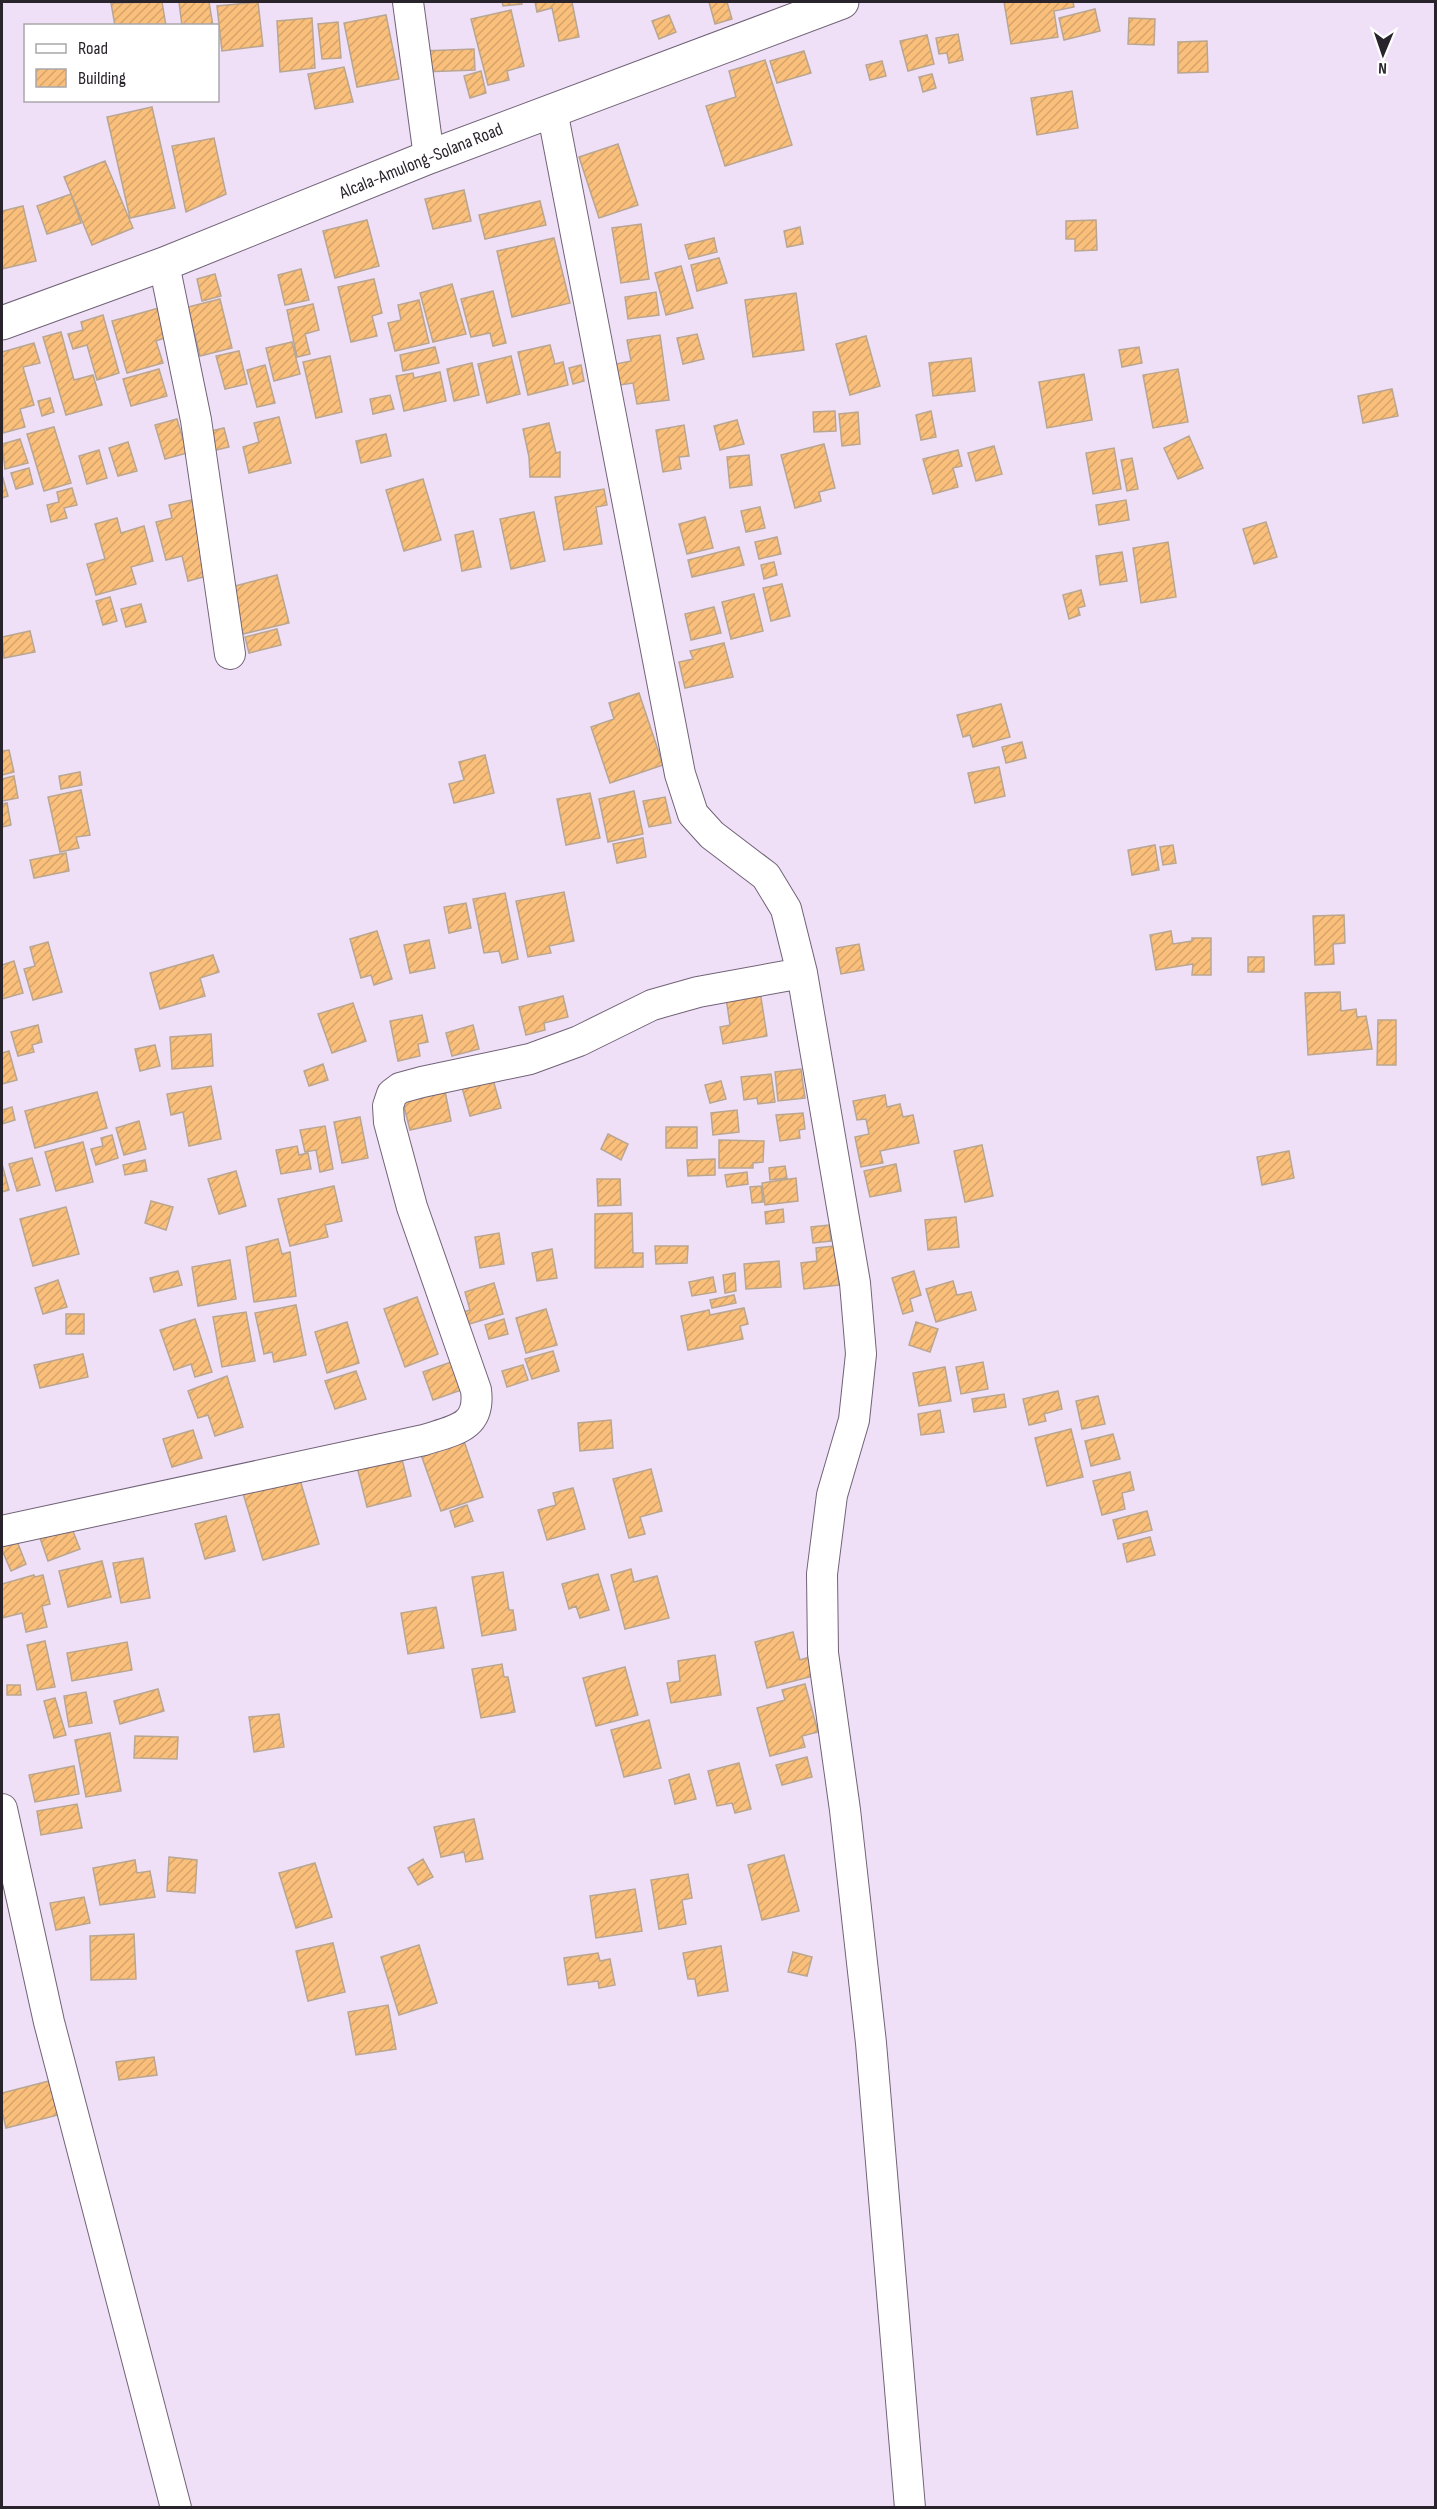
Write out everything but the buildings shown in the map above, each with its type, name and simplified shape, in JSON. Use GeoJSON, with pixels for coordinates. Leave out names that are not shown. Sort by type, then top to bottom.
{"type":"FeatureCollection","features":[{"type":"Feature","properties":{"kind":"main road","name":"Alcala-Amulong-Solana Road"},"geometry":{"type":"LineString","coordinates":[[2,323],[164,264],[552,110],[842,2]]}},
{"type":"Feature","properties":{"kind":"street"},"geometry":{"type":"LineString","coordinates":[[408,2],[429,158]]}},
{"type":"Feature","properties":{"kind":"street"},"geometry":{"type":"LineString","coordinates":[[552,110],[681,774],[693,814],[712,835],[766,876],[786,909],[802,973],[855,1283],[861,1354],[854,1420],[832,1495],[822,1574],[823,1653],[846,1810],[871,2043],[910,2508]]}},
{"type":"Feature","properties":{"kind":"street"},"geometry":{"type":"LineString","coordinates":[[164,264],[196,420],[230,654]]}},
{"type":"Feature","properties":{"kind":"street"},"geometry":{"type":"LineString","coordinates":[[2,1531],[424,1440],[470,1422],[476,1413],[476,1390],[412,1207],[389,1122],[388,1106],[392,1094],[400,1088],[422,1082],[530,1059],[579,1041],[651,1005],[698,992],[802,973]]}},
{"type":"Feature","properties":{"kind":"street"},"geometry":{"type":"LineString","coordinates":[[2,1809],[49,2022],[176,2508]]}}]}
